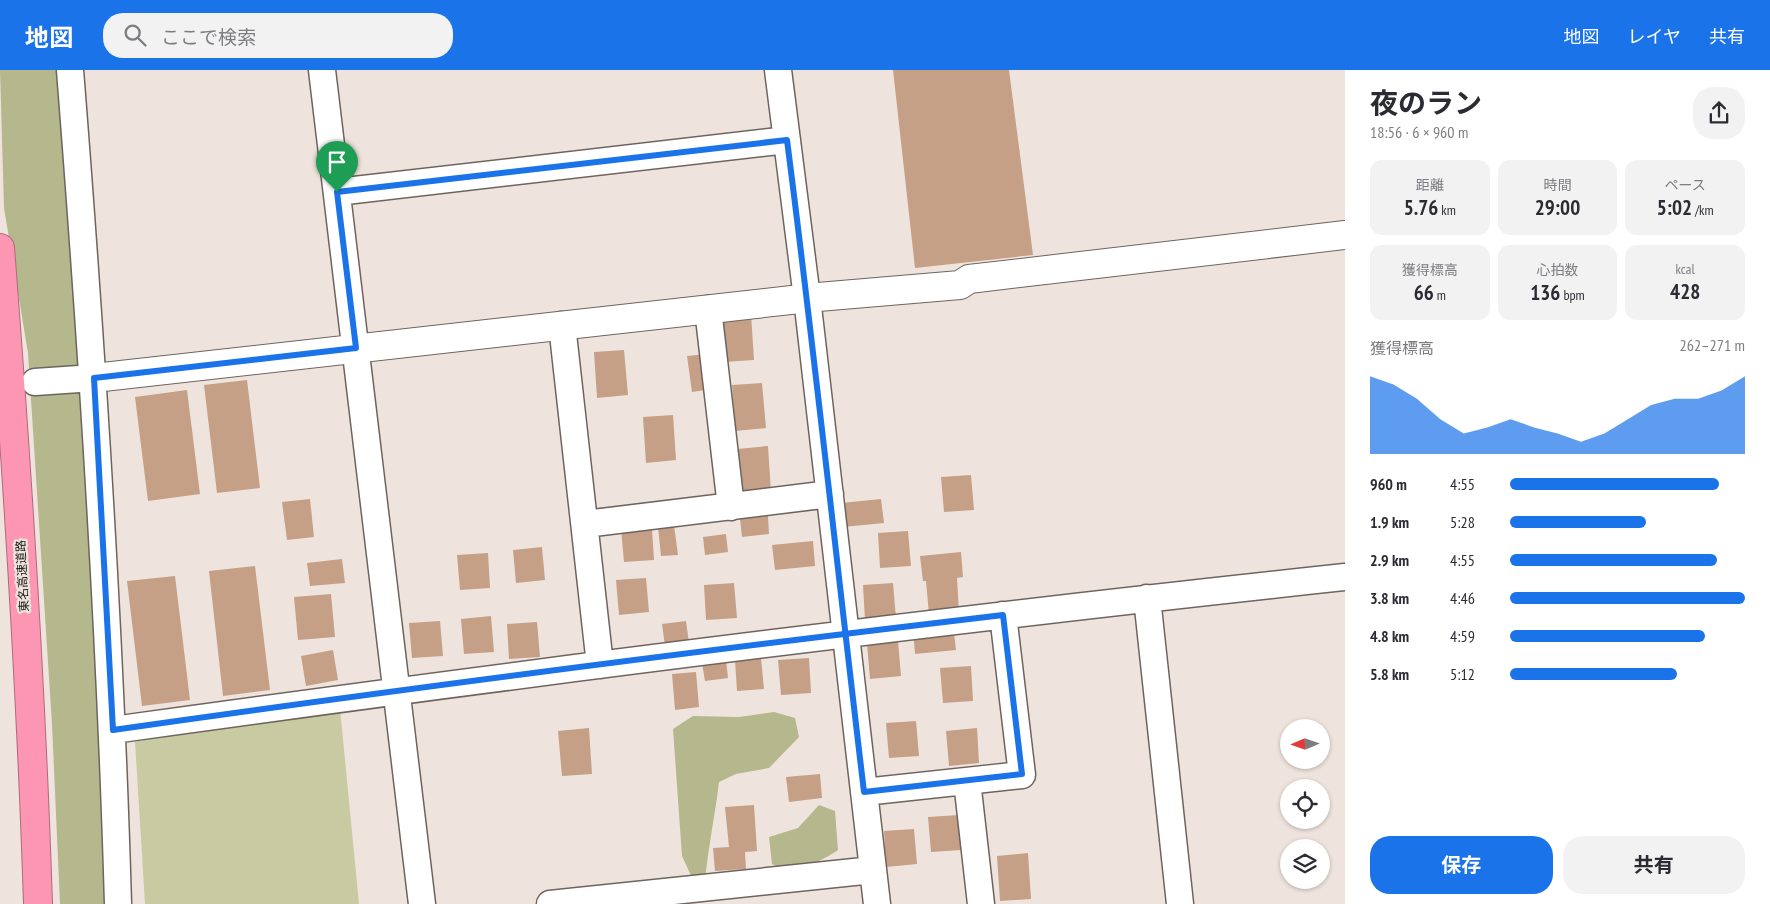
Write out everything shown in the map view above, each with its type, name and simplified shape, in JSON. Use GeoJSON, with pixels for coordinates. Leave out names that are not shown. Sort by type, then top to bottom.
{"type":"FeatureCollection","features":[{"type":"Feature","properties":{"kind":"highway","name":"東名高速道路"},"geometry":{"type":"LineString","coordinates":[[0,248],[17,480],[34,778],[38,904]]}},
{"type":"Feature","properties":{"kind":"street"},"geometry":{"type":"LineString","coordinates":[[70,70],[94,378],[113,730],[118,904]]}},
{"type":"Feature","properties":{"kind":"street"},"geometry":{"type":"LineString","coordinates":[[322,70],[422,904]]}},
{"type":"Feature","properties":{"kind":"street"},"geometry":{"type":"LineString","coordinates":[[778,70],[807,298],[877,904]]}},
{"type":"Feature","properties":{"kind":"street"},"geometry":{"type":"LineString","coordinates":[[337,192],[787,140]]}},
{"type":"Feature","properties":{"kind":"street"},"geometry":{"type":"LineString","coordinates":[[35,382],[94,378],[807,298],[960,284],[969,279],[1345,235]]}},
{"type":"Feature","properties":{"kind":"street"},"geometry":{"type":"LineString","coordinates":[[708,309],[731,506]]}},
{"type":"Feature","properties":{"kind":"street"},"geometry":{"type":"LineString","coordinates":[[562,325],[600,665]]}},
{"type":"Feature","properties":{"kind":"street"},"geometry":{"type":"LineString","coordinates":[[585,524],[830,494]]}},
{"type":"Feature","properties":{"kind":"street"},"geometry":{"type":"LineString","coordinates":[[113,730],[397,690],[845,634],[1147,598],[1345,577]]}},
{"type":"Feature","properties":{"kind":"street"},"geometry":{"type":"LineString","coordinates":[[1147,598],[1180,904]]}},
{"type":"Feature","properties":{"kind":"street"},"geometry":{"type":"LineString","coordinates":[[864,792],[1022,774],[1003,615]]}},
{"type":"Feature","properties":{"kind":"street"},"geometry":{"type":"LineString","coordinates":[[967,781],[981,904]]}},
{"type":"Feature","properties":{"kind":"street"},"geometry":{"type":"LineString","coordinates":[[550,904],[873,870]]}},
{"type":"Feature","properties":{"kind":"green space"},"geometry":{"type":"Polygon","coordinates":[[[0,70],[68,70],[117,904],[60,904],[52,724],[28,353],[4,208],[0,70]]]}},
{"type":"Feature","properties":{"kind":"green space"},"geometry":{"type":"Polygon","coordinates":[[[339,698],[359,904],[145,904],[135,742],[339,698]]]}},
{"type":"Feature","properties":{"kind":"green space"},"geometry":{"type":"Polygon","coordinates":[[[774,712],[795,718],[799,737],[769,768],[736,774],[719,782],[705,882],[694,882],[682,856],[673,729],[693,716],[739,717],[774,712]]]}},
{"type":"Feature","properties":{"kind":"green space"},"geometry":{"type":"Polygon","coordinates":[[[819,805],[835,811],[838,850],[815,863],[797,868],[780,867],[772,864],[769,837],[798,828],[819,805]]]}},
{"type":"Feature","properties":{"kind":"building"},"geometry":{"type":"Polygon","coordinates":[[[893,70],[1009,70],[1033,255],[915,268],[893,70]]]}},
{"type":"Feature","properties":{"kind":"building"},"geometry":{"type":"Polygon","coordinates":[[[751,314],[754,360],[724,362],[720,316],[751,314]]]}},
{"type":"Feature","properties":{"kind":"building"},"geometry":{"type":"Polygon","coordinates":[[[624,350],[628,395],[597,398],[594,352],[624,350]]]}},
{"type":"Feature","properties":{"kind":"building"},"geometry":{"type":"Polygon","coordinates":[[[707,354],[712,389],[692,392],[687,356],[707,354]]]}},
{"type":"Feature","properties":{"kind":"building"},"geometry":{"type":"Polygon","coordinates":[[[247,380],[260,488],[217,493],[204,385],[247,380]]]}},
{"type":"Feature","properties":{"kind":"building"},"geometry":{"type":"Polygon","coordinates":[[[762,383],[766,428],[735,431],[732,385],[762,383]]]}},
{"type":"Feature","properties":{"kind":"building"},"geometry":{"type":"Polygon","coordinates":[[[187,390],[200,494],[148,501],[135,397],[187,390]]]}},
{"type":"Feature","properties":{"kind":"building"},"geometry":{"type":"Polygon","coordinates":[[[673,415],[676,460],[646,463],[643,417],[673,415]]]}},
{"type":"Feature","properties":{"kind":"building"},"geometry":{"type":"Polygon","coordinates":[[[768,446],[771,492],[740,494],[737,449],[768,446]]]}},
{"type":"Feature","properties":{"kind":"building"},"geometry":{"type":"Polygon","coordinates":[[[971,475],[974,510],[944,512],[941,477],[971,475]]]}},
{"type":"Feature","properties":{"kind":"building"},"geometry":{"type":"Polygon","coordinates":[[[310,499],[314,537],[287,540],[282,502],[310,499]]]}},
{"type":"Feature","properties":{"kind":"building"},"geometry":{"type":"Polygon","coordinates":[[[881,499],[884,523],[843,527],[841,503],[881,499]]]}},
{"type":"Feature","properties":{"kind":"building"},"geometry":{"type":"Polygon","coordinates":[[[651,514],[654,560],[624,562],[620,517],[651,514]]]}},
{"type":"Feature","properties":{"kind":"building"},"geometry":{"type":"Polygon","coordinates":[[[768,516],[769,534],[742,537],[740,519],[768,516]]]}},
{"type":"Feature","properties":{"kind":"building"},"geometry":{"type":"Polygon","coordinates":[[[674,525],[678,555],[661,556],[658,527],[674,525]]]}},
{"type":"Feature","properties":{"kind":"building"},"geometry":{"type":"Polygon","coordinates":[[[908,531],[911,566],[880,568],[878,533],[908,531]]]}},
{"type":"Feature","properties":{"kind":"building"},"geometry":{"type":"Polygon","coordinates":[[[726,534],[728,552],[705,555],[703,537],[726,534]]]}},
{"type":"Feature","properties":{"kind":"building"},"geometry":{"type":"Polygon","coordinates":[[[813,541],[815,566],[775,570],[772,545],[813,541]]]}},
{"type":"Feature","properties":{"kind":"building"},"geometry":{"type":"Polygon","coordinates":[[[542,547],[545,580],[516,583],[513,550],[542,547]]]}},
{"type":"Feature","properties":{"kind":"building"},"geometry":{"type":"Polygon","coordinates":[[[961,552],[963,577],[957,578],[959,612],[929,614],[926,581],[923,581],[920,556],[961,552]]]}},
{"type":"Feature","properties":{"kind":"building"},"geometry":{"type":"Polygon","coordinates":[[[488,553],[490,588],[460,590],[457,555],[488,553]]]}},
{"type":"Feature","properties":{"kind":"building"},"geometry":{"type":"Polygon","coordinates":[[[342,559],[345,583],[310,586],[307,563],[342,559]]]}},
{"type":"Feature","properties":{"kind":"building"},"geometry":{"type":"Polygon","coordinates":[[[255,566],[270,690],[223,696],[209,571],[255,566]]]}},
{"type":"Feature","properties":{"kind":"building"},"geometry":{"type":"Polygon","coordinates":[[[175,576],[190,700],[142,706],[127,581],[175,576]]]}},
{"type":"Feature","properties":{"kind":"building"},"geometry":{"type":"Polygon","coordinates":[[[646,578],[649,612],[619,615],[616,580],[646,578]]]}},
{"type":"Feature","properties":{"kind":"building"},"geometry":{"type":"Polygon","coordinates":[[[734,583],[737,618],[706,620],[704,585],[734,583]]]}},
{"type":"Feature","properties":{"kind":"building"},"geometry":{"type":"Polygon","coordinates":[[[893,583],[896,618],[865,620],[863,585],[893,583]]]}},
{"type":"Feature","properties":{"kind":"building"},"geometry":{"type":"Polygon","coordinates":[[[331,594],[335,637],[298,640],[294,597],[331,594]]]}},
{"type":"Feature","properties":{"kind":"building"},"geometry":{"type":"Polygon","coordinates":[[[491,616],[494,652],[464,654],[461,619],[491,616]]]}},
{"type":"Feature","properties":{"kind":"building"},"geometry":{"type":"Polygon","coordinates":[[[440,621],[443,656],[412,658],[409,623],[440,621]]]}},
{"type":"Feature","properties":{"kind":"building"},"geometry":{"type":"Polygon","coordinates":[[[686,621],[689,643],[665,646],[662,624],[686,621]]]}},
{"type":"Feature","properties":{"kind":"building"},"geometry":{"type":"Polygon","coordinates":[[[537,622],[540,657],[509,659],[507,624],[537,622]]]}},
{"type":"Feature","properties":{"kind":"building"},"geometry":{"type":"Polygon","coordinates":[[[953,625],[956,650],[915,654],[913,629],[953,625]]]}},
{"type":"Feature","properties":{"kind":"building"},"geometry":{"type":"Polygon","coordinates":[[[898,641],[901,676],[870,679],[867,644],[898,641]]]}},
{"type":"Feature","properties":{"kind":"building"},"geometry":{"type":"Polygon","coordinates":[[[333,650],[338,680],[306,686],[301,656],[333,650]]]}},
{"type":"Feature","properties":{"kind":"building"},"geometry":{"type":"Polygon","coordinates":[[[761,658],[764,689],[737,691],[735,660],[761,658]]]}},
{"type":"Feature","properties":{"kind":"building"},"geometry":{"type":"Polygon","coordinates":[[[809,658],[811,693],[781,695],[778,660],[809,658]]]}},
{"type":"Feature","properties":{"kind":"building"},"geometry":{"type":"Polygon","coordinates":[[[726,660],[728,678],[705,681],[702,663],[726,660]]]}},
{"type":"Feature","properties":{"kind":"building"},"geometry":{"type":"Polygon","coordinates":[[[971,666],[973,701],[943,703],[940,668],[971,666]]]}},
{"type":"Feature","properties":{"kind":"building"},"geometry":{"type":"Polygon","coordinates":[[[696,672],[699,707],[675,710],[672,674],[696,672]]]}},
{"type":"Feature","properties":{"kind":"building"},"geometry":{"type":"Polygon","coordinates":[[[916,721],[919,756],[889,758],[886,723],[916,721]]]}},
{"type":"Feature","properties":{"kind":"building"},"geometry":{"type":"Polygon","coordinates":[[[589,728],[592,774],[562,776],[558,731],[589,728]]]}},
{"type":"Feature","properties":{"kind":"building"},"geometry":{"type":"Polygon","coordinates":[[[977,728],[979,763],[949,766],[946,731],[977,728]]]}},
{"type":"Feature","properties":{"kind":"building"},"geometry":{"type":"Polygon","coordinates":[[[820,774],[822,798],[789,802],[786,777],[820,774]]]}},
{"type":"Feature","properties":{"kind":"building"},"geometry":{"type":"Polygon","coordinates":[[[754,805],[757,851],[745,852],[746,869],[715,871],[713,848],[729,847],[725,807],[754,805]]]}},
{"type":"Feature","properties":{"kind":"building"},"geometry":{"type":"Polygon","coordinates":[[[959,815],[961,850],[931,852],[928,817],[959,815]]]}},
{"type":"Feature","properties":{"kind":"building"},"geometry":{"type":"Polygon","coordinates":[[[914,829],[917,864],[886,867],[884,831],[914,829]]]}},
{"type":"Feature","properties":{"kind":"building"},"geometry":{"type":"Polygon","coordinates":[[[1028,853],[1031,899],[1000,901],[997,856],[1028,853]]]}},
{"type":"Feature","properties":{"kind":"route"},"geometry":{"type":"LineString","coordinates":[[337,192],[356,348],[94,378],[113,730],[397,690],[845,634],[1003,615],[1022,774],[864,792],[845,634],[807,298],[787,140],[337,192]]}}]}
